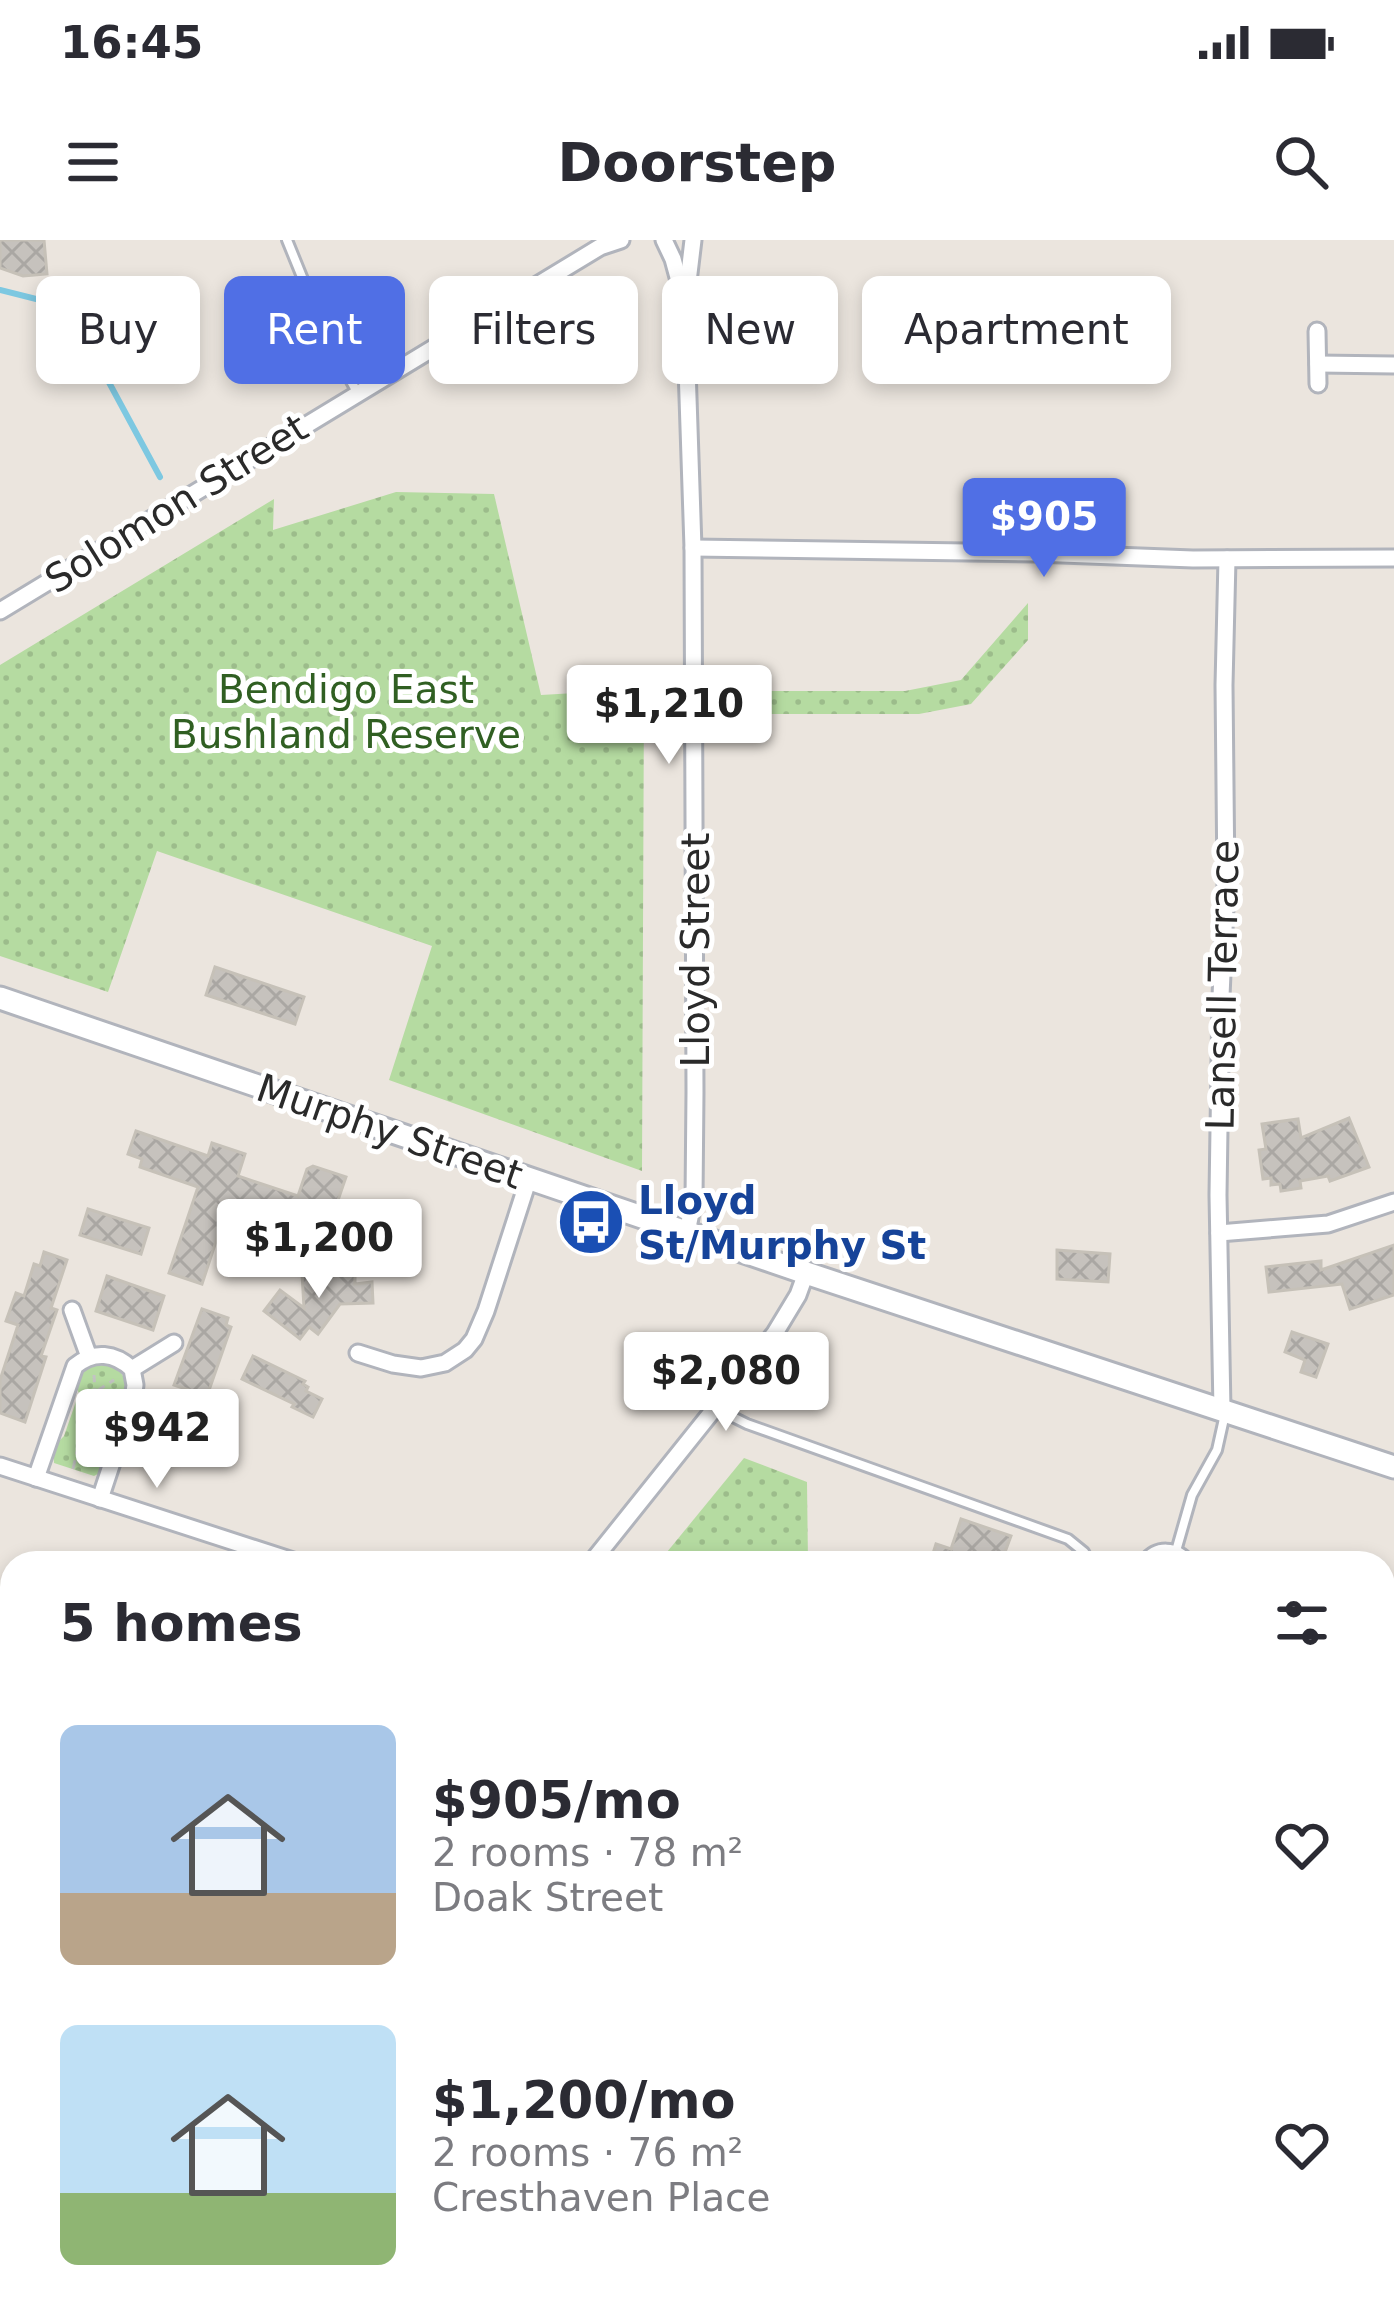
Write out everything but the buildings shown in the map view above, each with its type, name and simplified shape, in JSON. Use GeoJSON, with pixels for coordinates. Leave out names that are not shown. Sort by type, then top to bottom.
{"type":"FeatureCollection","features":[{"type":"Feature","properties":{"kind":"street","name":"Solomon Street"},"geometry":{"type":"LineString","coordinates":[[0,611],[603,243],[621,240]]}},
{"type":"Feature","properties":{"kind":"street","name":"Lloyd Street"},"geometry":{"type":"LineString","coordinates":[[664,240],[677,276]]}},
{"type":"Feature","properties":{"kind":"street","name":"Lloyd Street"},"geometry":{"type":"LineString","coordinates":[[689,276],[693,240]]}},
{"type":"Feature","properties":{"kind":"street"},"geometry":{"type":"LineString","coordinates":[[1317,331],[1318,384]]}},
{"type":"Feature","properties":{"kind":"street"},"geometry":{"type":"LineString","coordinates":[[1318,364],[1394,364]]}},
{"type":"Feature","properties":{"kind":"street","name":"Lloyd Street"},"geometry":{"type":"LineString","coordinates":[[687,1232],[695,1159],[693,548],[688,384]]}},
{"type":"Feature","properties":{"kind":"street"},"geometry":{"type":"LineString","coordinates":[[693,548],[1394,558]]}},
{"type":"Feature","properties":{"kind":"street","name":"Lansell Terrace"},"geometry":{"type":"LineString","coordinates":[[1224,1411],[1219,1233],[1227,559]]}},
{"type":"Feature","properties":{"kind":"street","name":"Murphy Street"},"geometry":{"type":"LineString","coordinates":[[0,998],[806,1273],[1394,1467]]}},
{"type":"Feature","properties":{"kind":"street"},"geometry":{"type":"LineString","coordinates":[[358,1353],[421,1368],[445,1363],[465,1350],[486,1312],[529,1178]]}},
{"type":"Feature","properties":{"kind":"street"},"geometry":{"type":"LineString","coordinates":[[1219,1233],[1328,1223],[1394,1202]]}},
{"type":"Feature","properties":{"kind":"street"},"geometry":{"type":"LineString","coordinates":[[601,1551],[775,1333],[806,1273]]}},
{"type":"Feature","properties":{"kind":"street"},"geometry":{"type":"LineString","coordinates":[[72,1310],[89,1357]]}},
{"type":"Feature","properties":{"kind":"street"},"geometry":{"type":"LineString","coordinates":[[132,1370],[174,1343]]}},
{"type":"Feature","properties":{"kind":"street"},"geometry":{"type":"LineString","coordinates":[[36,1478],[70,1376],[89,1357],[109,1356],[132,1370],[134,1399],[100,1499]]}},
{"type":"Feature","properties":{"kind":"street"},"geometry":{"type":"LineString","coordinates":[[0,1466],[261,1551]]}},
{"type":"Feature","properties":{"kind":"lane"},"geometry":{"type":"LineString","coordinates":[[287,240],[326,336],[358,392]]}},
{"type":"Feature","properties":{"kind":"lane"},"geometry":{"type":"LineString","coordinates":[[715,1408],[747,1424],[1060,1535],[1082,1551]]}},
{"type":"Feature","properties":{"kind":"lane"},"geometry":{"type":"LineString","coordinates":[[1182,1551],[1192,1495],[1217,1450],[1224,1411]]}},
{"type":"Feature","properties":{"kind":"path"},"geometry":{"type":"LineString","coordinates":[[69,1489],[95,1392],[89,1357]]}},
{"type":"Feature","properties":{"kind":"path"},"geometry":{"type":"LineString","coordinates":[[95,1392],[132,1370]]}},
{"type":"Feature","properties":{"kind":"green space","name":"Bendigo East Bushland Reserve"},"geometry":{"type":"Polygon","coordinates":[[[396,492],[494,494],[541,695],[644,689],[642,1171],[389,1080],[432,946],[157,851],[108,992],[0,956],[0,665],[274,499],[273,530],[396,492]]]}},
{"type":"Feature","properties":{"kind":"green space"},"geometry":{"type":"Polygon","coordinates":[[[1028,603],[1028,640],[971,704],[919,714],[731,714],[731,691],[905,691],[961,680],[1028,603]]]}},
{"type":"Feature","properties":{"kind":"green space"},"geometry":{"type":"Polygon","coordinates":[[[105,1363],[124,1378],[127,1394],[126,1402],[117,1406],[106,1438],[102,1472],[94,1476],[54,1463],[53,1447],[64,1436],[79,1393],[76,1379],[90,1366],[105,1363]]]}},
{"type":"Feature","properties":{"kind":"green space"},"geometry":{"type":"Polygon","coordinates":[[[744,1458],[807,1482],[808,1551],[668,1551],[744,1458]]]}},
{"type":"Feature","properties":{"kind":"waterway"},"geometry":{"type":"LineString","coordinates":[[0,290],[71,312],[160,477]]}},
{"type":"Feature","properties":{"kind":"place","name":"Lloyd St/Murphy St"},"geometry":{"type":"Point","coordinates":[591,1222]}}]}
